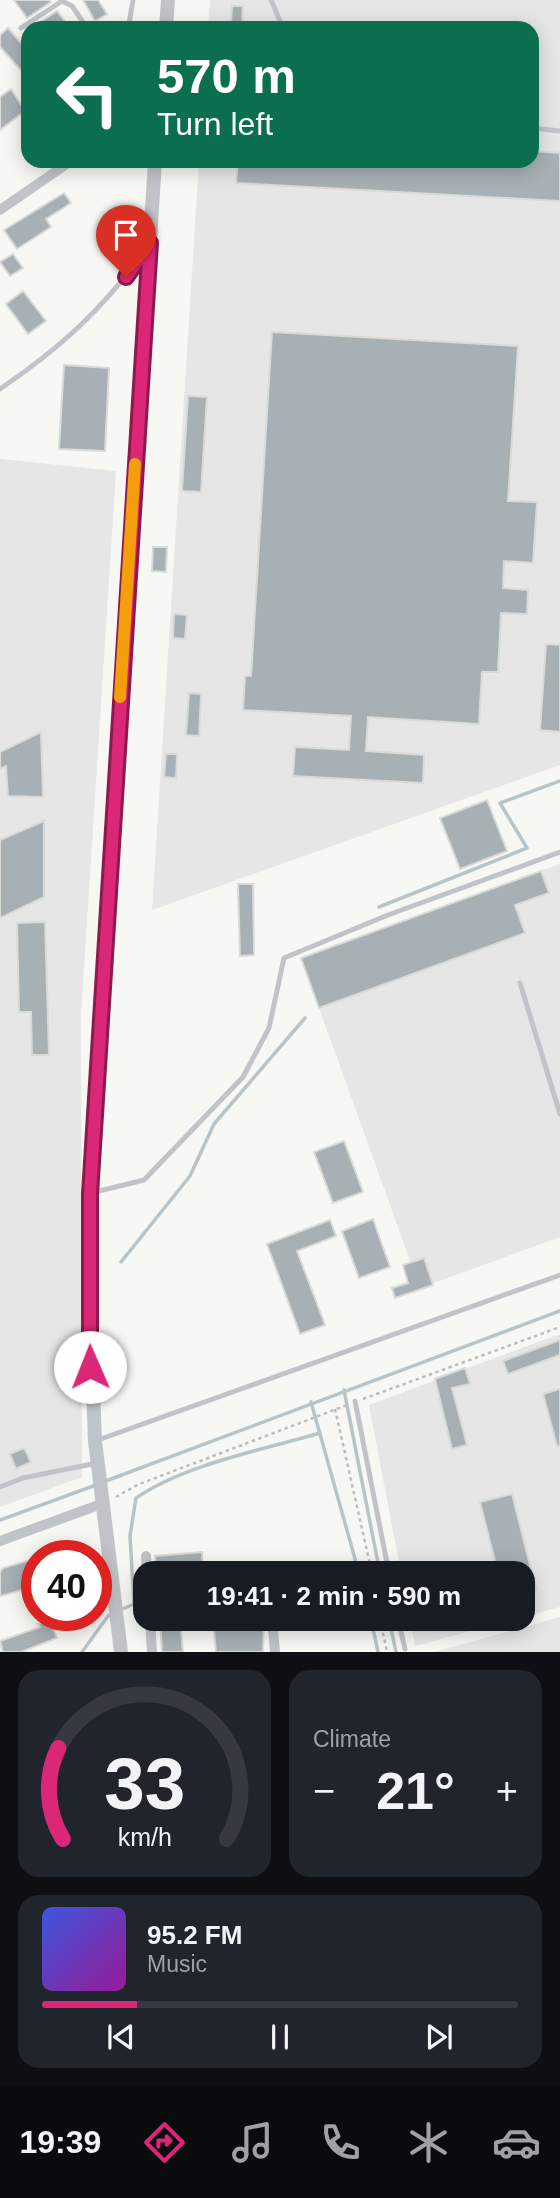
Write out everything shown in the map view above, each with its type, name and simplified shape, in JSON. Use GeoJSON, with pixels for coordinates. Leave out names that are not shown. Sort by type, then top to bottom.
{"type":"FeatureCollection","features":[{"type":"Feature","properties":{"kind":"street"},"geometry":{"type":"LineString","coordinates":[[166,21],[168,0]]}},
{"type":"Feature","properties":{"kind":"street"},"geometry":{"type":"LineString","coordinates":[[0,210],[60,168]]}},
{"type":"Feature","properties":{"kind":"street"},"geometry":{"type":"LineString","coordinates":[[121,1652],[95,1441],[89,1286],[90,1194],[155,168]]}},
{"type":"Feature","properties":{"kind":"street"},"geometry":{"type":"LineString","coordinates":[[0,1541],[101,1483]]}},
{"type":"Feature","properties":{"kind":"street"},"geometry":{"type":"LineString","coordinates":[[146,1556],[146,1561]]}},
{"type":"Feature","properties":{"kind":"street"},"geometry":{"type":"LineString","coordinates":[[151,1631],[152,1652]]}},
{"type":"Feature","properties":{"kind":"street"},"geometry":{"type":"LineString","coordinates":[[273,1631],[275,1652]]}},
{"type":"Feature","properties":{"kind":"lane"},"geometry":{"type":"LineString","coordinates":[[130,21],[133,0]]}},
{"type":"Feature","properties":{"kind":"lane"},"geometry":{"type":"LineString","coordinates":[[271,0],[280,21]]}},
{"type":"Feature","properties":{"kind":"lane"},"geometry":{"type":"LineString","coordinates":[[32,21],[62,1],[72,6],[82,21]]}},
{"type":"Feature","properties":{"kind":"lane"},"geometry":{"type":"LineString","coordinates":[[539,129],[560,131]]}},
{"type":"Feature","properties":{"kind":"lane"},"geometry":{"type":"LineString","coordinates":[[0,389],[42,360],[88,320],[113,294],[150,243]]}},
{"type":"Feature","properties":{"kind":"lane"},"geometry":{"type":"LineString","coordinates":[[90,1194],[144,1180],[243,1077],[269,1028],[284,958],[387,915],[560,852]]}},
{"type":"Feature","properties":{"kind":"lane"},"geometry":{"type":"LineString","coordinates":[[520,983],[560,1114]]}},
{"type":"Feature","properties":{"kind":"lane"},"geometry":{"type":"LineString","coordinates":[[95,1441],[560,1275]]}},
{"type":"Feature","properties":{"kind":"lane"},"geometry":{"type":"LineString","coordinates":[[355,1401],[387,1561]]}},
{"type":"Feature","properties":{"kind":"lane"},"geometry":{"type":"LineString","coordinates":[[0,1487],[23,1478],[101,1483]]}},
{"type":"Feature","properties":{"kind":"lane"},"geometry":{"type":"LineString","coordinates":[[401,1631],[405,1649]]}},
{"type":"Feature","properties":{"kind":"path"},"geometry":{"type":"LineString","coordinates":[[101,1483],[137,1485],[560,1326]]}},
{"type":"Feature","properties":{"kind":"path"},"geometry":{"type":"LineString","coordinates":[[335,1409],[369,1561]]}},
{"type":"Feature","properties":{"kind":"path"},"geometry":{"type":"LineString","coordinates":[[383,1631],[387,1652]]}},
{"type":"Feature","properties":{"kind":"shaded area"},"geometry":{"type":"Polygon","coordinates":[[[210,0],[560,0],[560,765],[152,910],[199,168],[539,168],[539,21],[208,21],[210,0]]]}},
{"type":"Feature","properties":{"kind":"shaded area"},"geometry":{"type":"Polygon","coordinates":[[[0,459],[116,471],[81,1015],[82,1477],[0,1507],[0,459]]]}},
{"type":"Feature","properties":{"kind":"shaded area"},"geometry":{"type":"Polygon","coordinates":[[[560,864],[560,1237],[420,1288],[301,958],[560,864]]]}},
{"type":"Feature","properties":{"kind":"shaded area"},"geometry":{"type":"Polygon","coordinates":[[[560,1334],[560,1607],[535,1614],[535,1561],[399,1561],[369,1405],[560,1334]]]}},
{"type":"Feature","properties":{"kind":"shaded area"},"geometry":{"type":"Polygon","coordinates":[[[560,1617],[560,1652],[434,1652],[510,1631],[535,1631],[535,1624],[560,1617]]]}},
{"type":"Feature","properties":{"kind":"shaded area"},"geometry":{"type":"Polygon","coordinates":[[[412,1631],[471,1631],[415,1646],[412,1631]]]}},
{"type":"Feature","properties":{"kind":"building"},"geometry":{"type":"Polygon","coordinates":[[[14,0],[49,0],[51,2],[27,18],[14,0]]]}},
{"type":"Feature","properties":{"kind":"building"},"geometry":{"type":"Polygon","coordinates":[[[83,0],[98,0],[107,14],[95,21],[83,0]]]}},
{"type":"Feature","properties":{"kind":"building"},"geometry":{"type":"Polygon","coordinates":[[[232,6],[243,6],[242,21],[231,21],[232,6]]]}},
{"type":"Feature","properties":{"kind":"building"},"geometry":{"type":"Polygon","coordinates":[[[57,11],[65,21],[42,21],[57,11]]]}},
{"type":"Feature","properties":{"kind":"building"},"geometry":{"type":"Polygon","coordinates":[[[8,28],[21,43],[21,70],[0,47],[0,35],[8,28]]]}},
{"type":"Feature","properties":{"kind":"building"},"geometry":{"type":"Polygon","coordinates":[[[11,89],[21,105],[21,114],[0,130],[0,97],[11,89]]]}},
{"type":"Feature","properties":{"kind":"building"},"geometry":{"type":"Polygon","coordinates":[[[539,152],[560,153],[560,201],[236,183],[237,168],[539,168],[539,152]]]}},
{"type":"Feature","properties":{"kind":"building"},"geometry":{"type":"Polygon","coordinates":[[[64,193],[71,203],[46,219],[51,227],[17,249],[4,230],[64,193]]]}},
{"type":"Feature","properties":{"kind":"building"},"geometry":{"type":"Polygon","coordinates":[[[13,254],[23,268],[10,276],[0,262],[13,254]]]}},
{"type":"Feature","properties":{"kind":"building"},"geometry":{"type":"Polygon","coordinates":[[[23,291],[46,321],[28,334],[6,304],[23,291]]]}},
{"type":"Feature","properties":{"kind":"building"},"geometry":{"type":"Polygon","coordinates":[[[272,332],[518,346],[508,501],[537,502],[533,563],[504,561],[503,588],[528,590],[527,614],[501,613],[498,672],[482,672],[479,724],[368,717],[366,751],[424,755],[423,783],[293,776],[295,747],[349,750],[351,716],[243,710],[245,676],[251,676],[272,332]]]}},
{"type":"Feature","properties":{"kind":"building"},"geometry":{"type":"Polygon","coordinates":[[[64,365],[109,368],[105,451],[59,449],[64,365]]]}},
{"type":"Feature","properties":{"kind":"building"},"geometry":{"type":"Polygon","coordinates":[[[188,396],[207,397],[201,492],[182,491],[188,396]]]}},
{"type":"Feature","properties":{"kind":"building"},"geometry":{"type":"Polygon","coordinates":[[[153,547],[167,547],[166,572],[152,571],[153,547]]]}},
{"type":"Feature","properties":{"kind":"building"},"geometry":{"type":"Polygon","coordinates":[[[174,614],[187,615],[185,639],[173,638],[174,614]]]}},
{"type":"Feature","properties":{"kind":"building"},"geometry":{"type":"Polygon","coordinates":[[[546,644],[560,645],[560,732],[540,730],[546,644]]]}},
{"type":"Feature","properties":{"kind":"building"},"geometry":{"type":"Polygon","coordinates":[[[189,693],[201,694],[199,736],[186,735],[189,693]]]}},
{"type":"Feature","properties":{"kind":"building"},"geometry":{"type":"Polygon","coordinates":[[[41,732],[43,797],[8,796],[6,766],[0,769],[0,752],[41,732]]]}},
{"type":"Feature","properties":{"kind":"building"},"geometry":{"type":"Polygon","coordinates":[[[166,754],[177,754],[176,778],[164,777],[166,754]]]}},
{"type":"Feature","properties":{"kind":"building"},"geometry":{"type":"Polygon","coordinates":[[[487,800],[507,851],[460,869],[440,818],[487,800]]]}},
{"type":"Feature","properties":{"kind":"building"},"geometry":{"type":"Polygon","coordinates":[[[44,821],[44,897],[0,918],[0,840],[44,821]]]}},
{"type":"Feature","properties":{"kind":"building"},"geometry":{"type":"Polygon","coordinates":[[[541,871],[549,893],[515,905],[525,933],[319,1008],[301,958],[541,871]]]}},
{"type":"Feature","properties":{"kind":"building"},"geometry":{"type":"Polygon","coordinates":[[[238,884],[253,884],[254,955],[240,956],[238,884]]]}},
{"type":"Feature","properties":{"kind":"building"},"geometry":{"type":"Polygon","coordinates":[[[45,922],[49,1055],[32,1055],[31,1012],[19,1012],[17,923],[45,922]]]}},
{"type":"Feature","properties":{"kind":"building"},"geometry":{"type":"Polygon","coordinates":[[[344,1141],[363,1192],[333,1203],[314,1152],[344,1141]]]}},
{"type":"Feature","properties":{"kind":"building"},"geometry":{"type":"Polygon","coordinates":[[[373,1219],[390,1267],[359,1278],[342,1231],[373,1219]]]}},
{"type":"Feature","properties":{"kind":"building"},"geometry":{"type":"Polygon","coordinates":[[[330,1220],[336,1236],[297,1251],[325,1325],[300,1334],[267,1244],[330,1220]]]}},
{"type":"Feature","properties":{"kind":"building"},"geometry":{"type":"Polygon","coordinates":[[[424,1258],[433,1285],[395,1298],[392,1288],[408,1283],[403,1265],[424,1258]]]}},
{"type":"Feature","properties":{"kind":"building"},"geometry":{"type":"Polygon","coordinates":[[[560,1340],[560,1355],[508,1374],[503,1361],[560,1340]]]}},
{"type":"Feature","properties":{"kind":"building"},"geometry":{"type":"Polygon","coordinates":[[[465,1368],[470,1384],[452,1388],[467,1445],[452,1449],[435,1379],[465,1368]]]}},
{"type":"Feature","properties":{"kind":"building"},"geometry":{"type":"Polygon","coordinates":[[[560,1389],[560,1446],[557,1446],[543,1394],[560,1389]]]}},
{"type":"Feature","properties":{"kind":"building"},"geometry":{"type":"Polygon","coordinates":[[[24,1448],[31,1462],[16,1469],[10,1454],[24,1448]]]}},
{"type":"Feature","properties":{"kind":"building"},"geometry":{"type":"Polygon","coordinates":[[[512,1494],[529,1561],[495,1561],[480,1502],[512,1494]]]}},
{"type":"Feature","properties":{"kind":"building"},"geometry":{"type":"Polygon","coordinates":[[[202,1552],[202,1561],[155,1561],[155,1556],[202,1552]]]}},
{"type":"Feature","properties":{"kind":"building"},"geometry":{"type":"Polygon","coordinates":[[[21,1563],[21,1590],[0,1596],[0,1572],[3,1568],[21,1563]]]}},
{"type":"Feature","properties":{"kind":"building"},"geometry":{"type":"Polygon","coordinates":[[[29,1631],[54,1631],[57,1638],[21,1652],[3,1652],[0,1641],[29,1631]]]}},
{"type":"Feature","properties":{"kind":"building"},"geometry":{"type":"Polygon","coordinates":[[[161,1631],[181,1631],[183,1652],[162,1652],[161,1631]]]}},
{"type":"Feature","properties":{"kind":"building"},"geometry":{"type":"Polygon","coordinates":[[[214,1631],[264,1631],[263,1652],[216,1652],[214,1631]]]}},
{"type":"Feature","properties":{"kind":"waterway"},"geometry":{"type":"LineString","coordinates":[[379,907],[527,848],[500,803],[560,781]]}},
{"type":"Feature","properties":{"kind":"waterway"},"geometry":{"type":"LineString","coordinates":[[121,1262],[190,1176],[214,1124],[305,1018]]}},
{"type":"Feature","properties":{"kind":"waterway"},"geometry":{"type":"LineString","coordinates":[[103,1482],[560,1311]]}},
{"type":"Feature","properties":{"kind":"waterway"},"geometry":{"type":"LineString","coordinates":[[344,1390],[378,1561]]}},
{"type":"Feature","properties":{"kind":"waterway"},"geometry":{"type":"LineString","coordinates":[[311,1402],[356,1561]]}},
{"type":"Feature","properties":{"kind":"waterway"},"geometry":{"type":"LineString","coordinates":[[120,1610],[134,1604],[130,1536],[136,1498],[156,1486],[201,1467],[320,1433]]}},
{"type":"Feature","properties":{"kind":"waterway"},"geometry":{"type":"LineString","coordinates":[[0,1520],[96,1485]]}},
{"type":"Feature","properties":{"kind":"waterway"},"geometry":{"type":"LineString","coordinates":[[82,1652],[113,1613]]}},
{"type":"Feature","properties":{"kind":"waterway"},"geometry":{"type":"LineString","coordinates":[[374,1631],[378,1652]]}},
{"type":"Feature","properties":{"kind":"waterway"},"geometry":{"type":"LineString","coordinates":[[392,1631],[396,1652]]}},
{"type":"Feature","properties":{"kind":"slow traffic"},"geometry":{"type":"LineString","coordinates":[[120,697],[135,464]]}},
{"type":"Feature","properties":{"kind":"route"},"geometry":{"type":"LineString","coordinates":[[90,1367],[90,1194],[127,573],[150,243],[126,277]]}}]}
